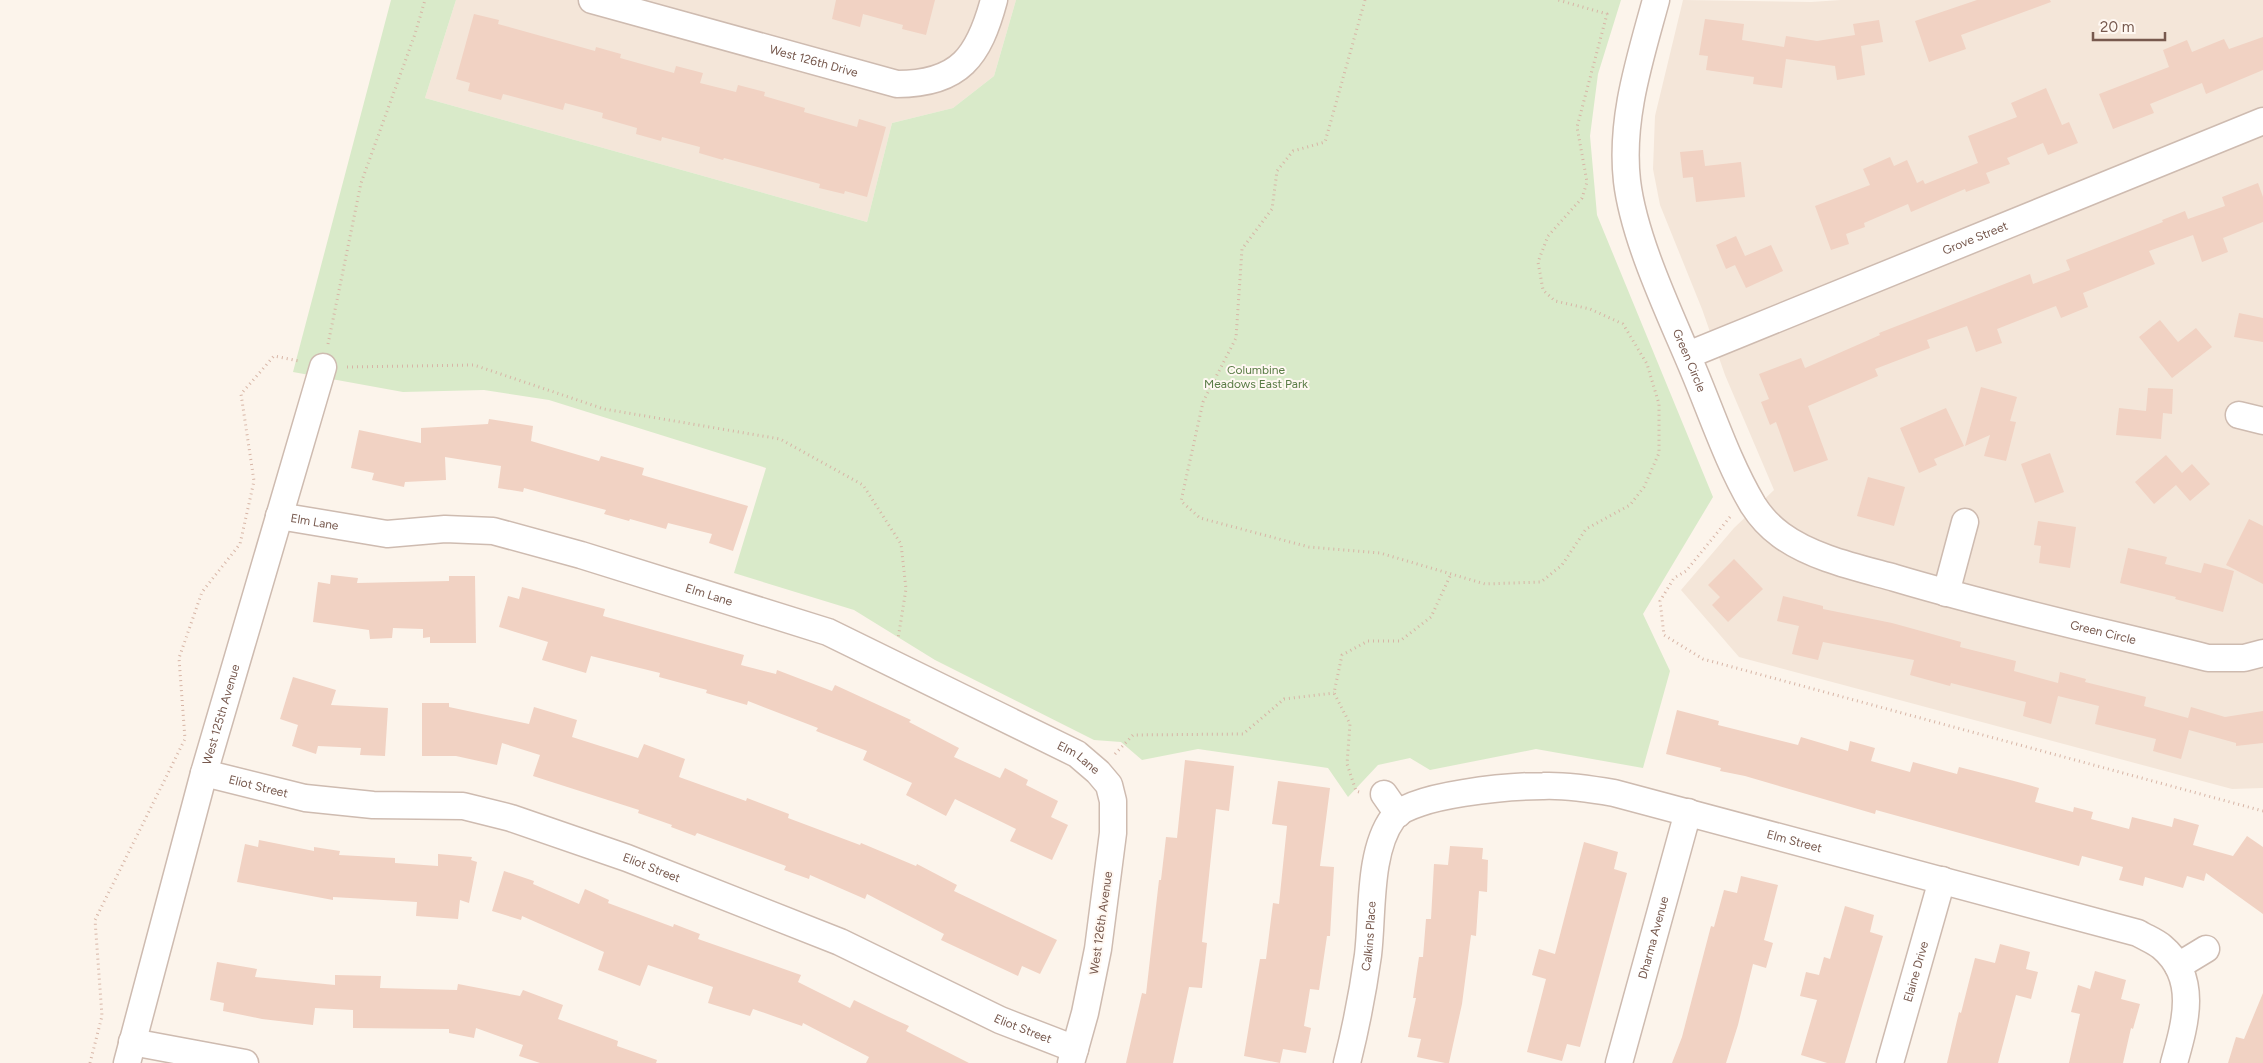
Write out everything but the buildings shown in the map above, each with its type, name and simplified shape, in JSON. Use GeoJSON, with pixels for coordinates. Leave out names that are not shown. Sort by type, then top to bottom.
{"type":"FeatureCollection","features":[{"type":"Feature","properties":{"kind":"street","name":"West 126th Drive"},"geometry":{"type":"LineString","coordinates":[[592,0],[897,84],[919,84],[940,78],[958,68],[973,54],[986,32],[994,0]]}},
{"type":"Feature","properties":{"kind":"street","name":"Green Circle"},"geometry":{"type":"LineString","coordinates":[[1656,0],[1628,110],[1625,145],[1627,181],[1631,206],[1651,266],[1726,449],[1759,514],[1780,534],[1792,542],[1835,560],[1946,593],[2208,658],[2244,658],[2263,653]]}},
{"type":"Feature","properties":{"kind":"street","name":"Grove Street"},"geometry":{"type":"LineString","coordinates":[[1688,356],[2263,121]]}},
{"type":"Feature","properties":{"kind":"street","name":"West 125th Avenue"},"geometry":{"type":"LineString","coordinates":[[130,1052],[204,773],[323,367]]}},
{"type":"Feature","properties":{"kind":"street","name":"Elm Lane"},"geometry":{"type":"LineString","coordinates":[[279,516],[387,534],[444,529],[493,531],[590,558],[806,624],[828,632],[894,663],[1076,754],[1103,777]]}},
{"type":"Feature","properties":{"kind":"street"},"geometry":{"type":"LineString","coordinates":[[1946,593],[1965,522]]}},
{"type":"Feature","properties":{"kind":"street","name":"Eliot Street"},"geometry":{"type":"LineString","coordinates":[[204,773],[304,798],[373,805],[463,806],[511,818],[627,858],[840,942],[1073,1056]]}},
{"type":"Feature","properties":{"kind":"street","name":"West 126th Avenue"},"geometry":{"type":"LineString","coordinates":[[1073,1056],[1085,1013],[1098,949],[1113,833],[1113,801],[1103,777]]}},
{"type":"Feature","properties":{"kind":"street","name":"Elm Street"},"geometry":{"type":"LineString","coordinates":[[1391,804],[1544,786],[1614,793],[2138,934],[2162,947],[2178,966]]}},
{"type":"Feature","properties":{"kind":"street","name":"Calkins Place"},"geometry":{"type":"LineString","coordinates":[[1347,1063],[1356,1027],[1367,963],[1380,848],[1387,828],[1391,804]]}},
{"type":"Feature","properties":{"kind":"street","name":"Dharma Avenue"},"geometry":{"type":"LineString","coordinates":[[1618,1063],[1688,812]]}},
{"type":"Feature","properties":{"kind":"street","name":"Elaine Drive"},"geometry":{"type":"LineString","coordinates":[[1890,1063],[1942,880]]}},
{"type":"Feature","properties":{"kind":"street"},"geometry":{"type":"LineString","coordinates":[[2174,1063],[2183,1029],[2187,1001],[2184,980],[2178,966],[2206,949]]}},
{"type":"Feature","properties":{"kind":"street"},"geometry":{"type":"LineString","coordinates":[[130,1052],[245,1063]]}},
{"type":"Feature","properties":{"kind":"path"},"geometry":{"type":"LineString","coordinates":[[323,367],[361,183],[415,34],[425,0]]}},
{"type":"Feature","properties":{"kind":"path"},"geometry":{"type":"LineString","coordinates":[[1365,0],[1325,142],[1293,151],[1276,171],[1272,209],[1242,249],[1236,338],[1203,402],[1182,500],[1200,518],[1309,547],[1380,553],[1485,584],[1541,582],[1562,566],[1586,529],[1630,505],[1644,487],[1659,453],[1660,404],[1647,364],[1623,324],[1590,309],[1555,301],[1543,290],[1538,262],[1548,236],[1582,198],[1587,182],[1577,127],[1607,14],[1558,0]]}},
{"type":"Feature","properties":{"kind":"path"},"geometry":{"type":"LineString","coordinates":[[90,1063],[102,1016],[95,920],[185,740],[179,658],[202,592],[240,544],[254,481],[241,394],[274,356],[323,367],[474,366],[604,409],[780,439],[863,485],[901,544],[906,589],[894,663]]}},
{"type":"Feature","properties":{"kind":"path"},"geometry":{"type":"LineString","coordinates":[[1748,495],[1686,571],[1674,578],[1660,601],[1664,635],[1703,659],[2263,811]]}},
{"type":"Feature","properties":{"kind":"path"},"geometry":{"type":"LineString","coordinates":[[1391,804],[1356,791],[1347,764],[1350,724],[1334,693],[1342,654],[1368,641],[1400,641],[1431,617],[1451,574]]}},
{"type":"Feature","properties":{"kind":"path"},"geometry":{"type":"LineString","coordinates":[[1103,777],[1133,735],[1243,734],[1284,699],[1334,693]]}},
{"type":"Feature","properties":{"kind":"shaded area"},"geometry":{"type":"Polygon","coordinates":[[[456,0],[1016,0],[994,76],[953,108],[892,123],[867,222],[425,98],[456,0]]]}},
{"type":"Feature","properties":{"kind":"shaded area"},"geometry":{"type":"Polygon","coordinates":[[[1683,0],[1811,2],[1841,0],[2263,0],[2263,788],[2232,789],[1739,657],[1681,590],[1734,528],[1774,490],[1725,375],[1702,309],[1660,205],[1653,169],[1655,116],[1683,0]]]}},
{"type":"Feature","properties":{"kind":"green space","name":"Columbine Meadows East Park"},"geometry":{"type":"Polygon","coordinates":[[[391,0],[456,0],[425,98],[867,222],[892,123],[953,108],[994,76],[1016,0],[1621,0],[1598,74],[1590,136],[1597,215],[1713,497],[1643,614],[1670,671],[1643,768],[1536,749],[1430,770],[1410,758],[1378,765],[1348,797],[1328,768],[1198,749],[1142,760],[1121,742],[1094,740],[935,660],[854,610],[734,573],[766,468],[549,400],[484,390],[403,392],[293,372],[391,0]]]}}]}
